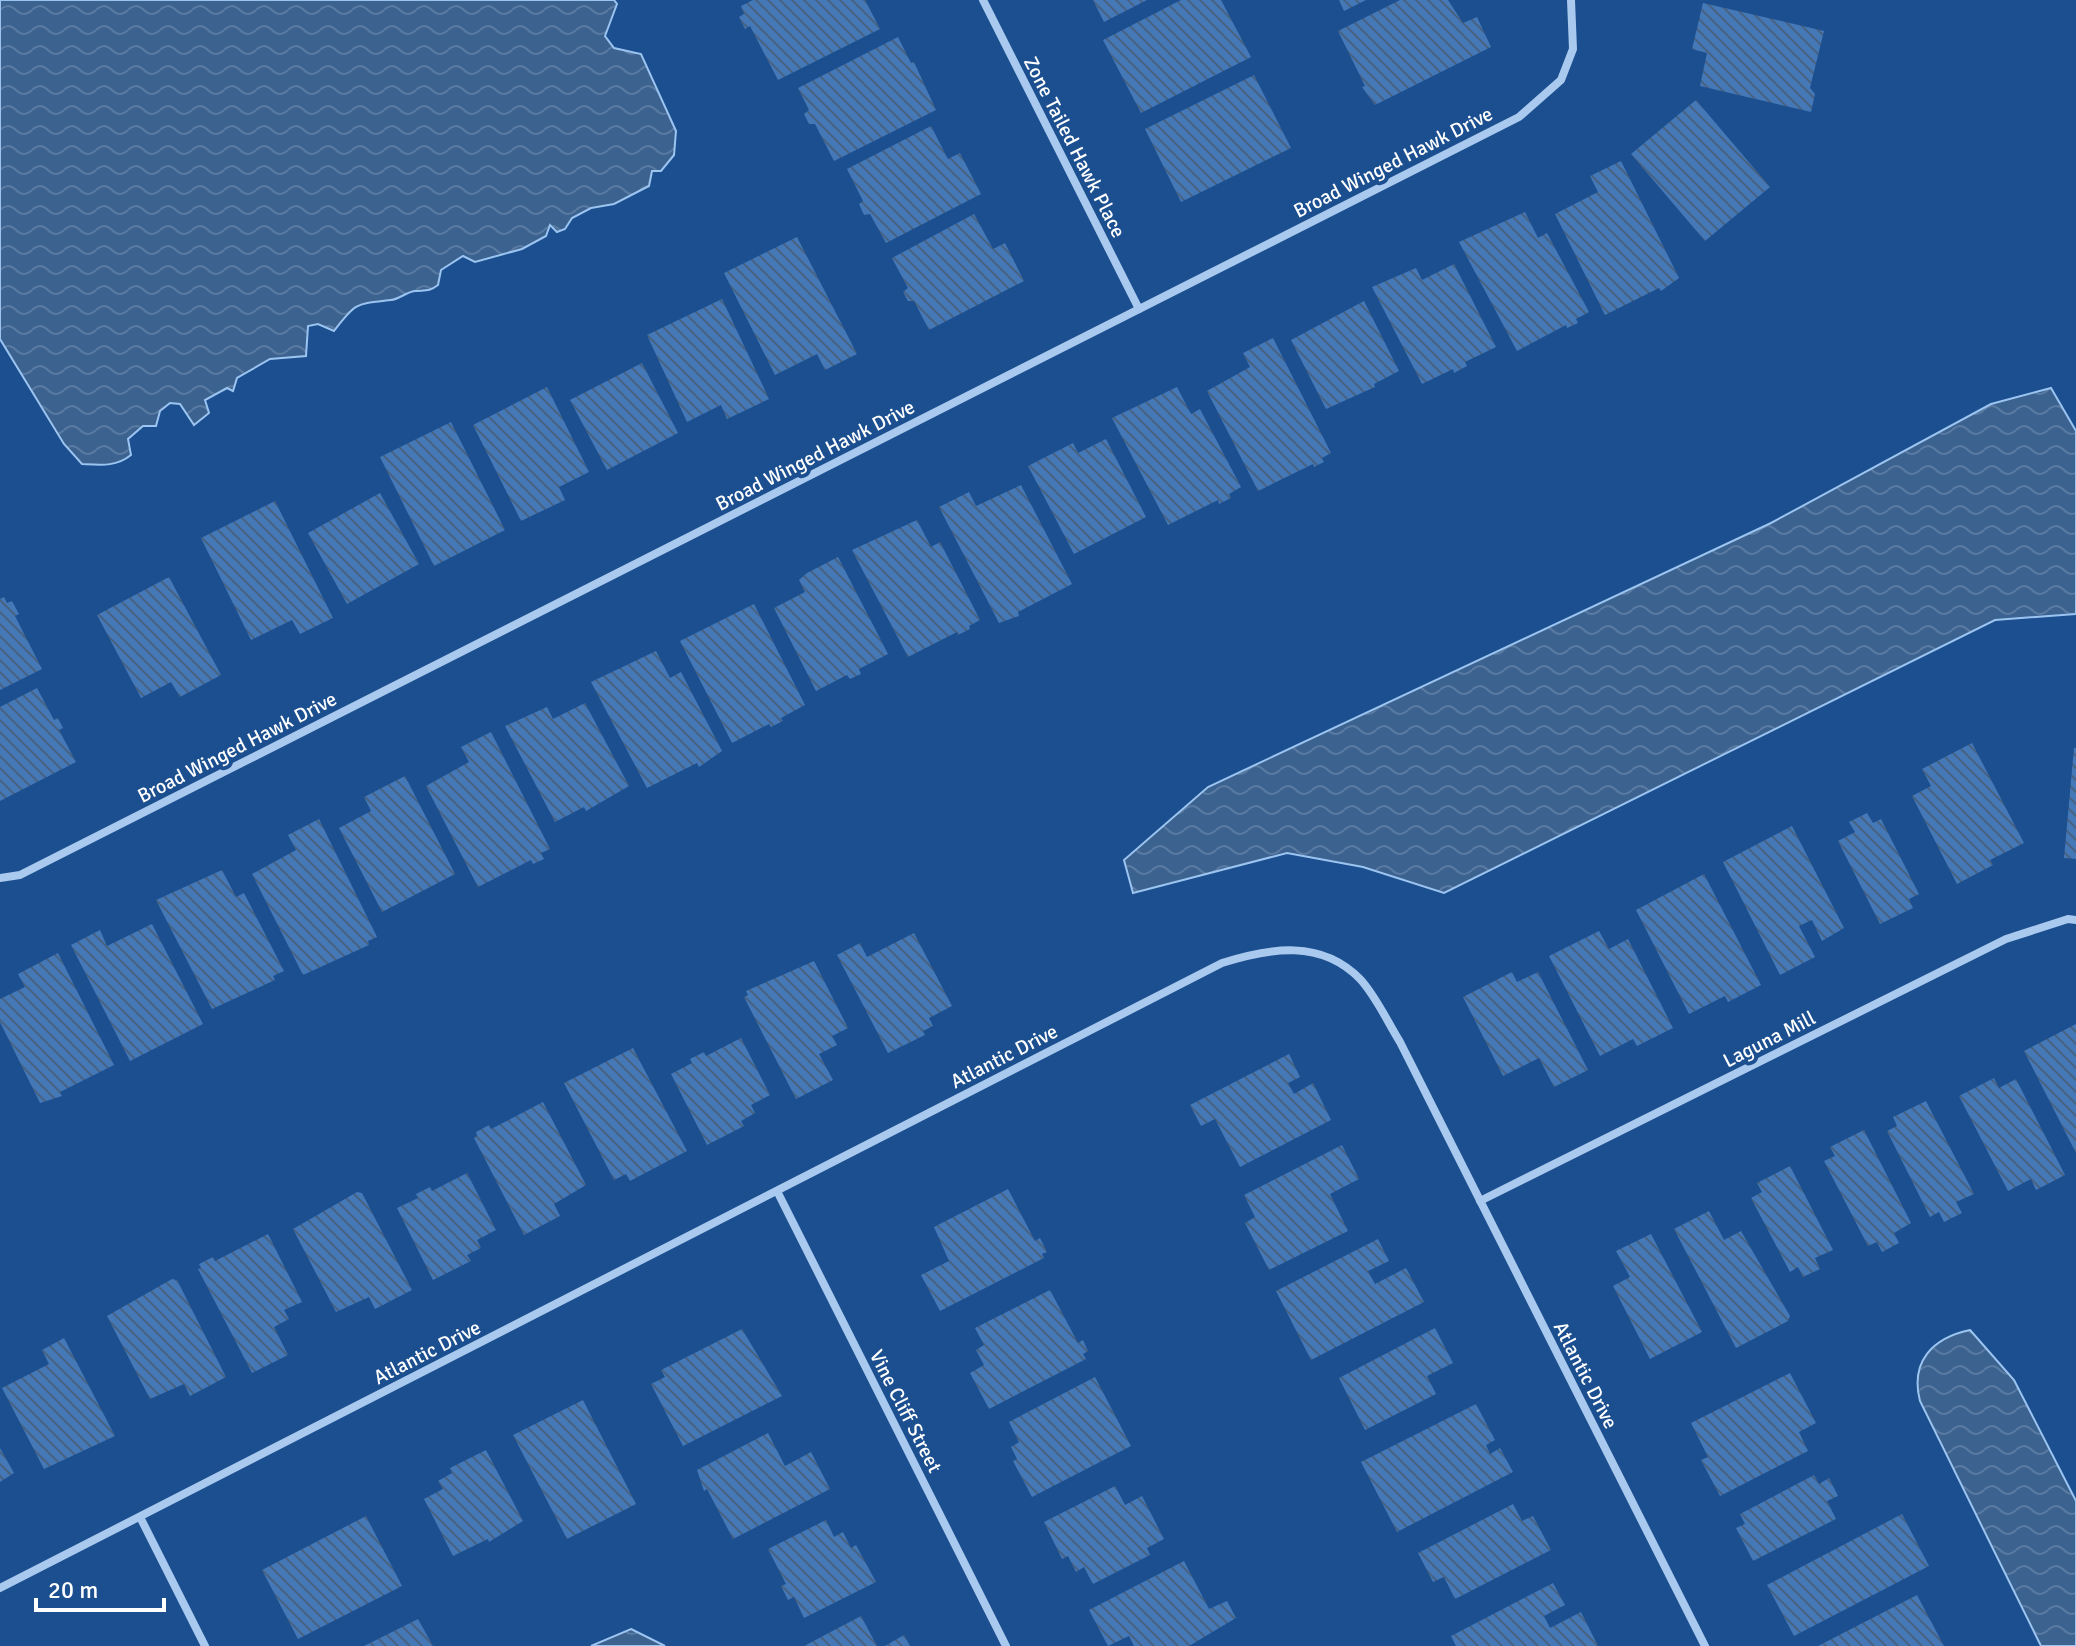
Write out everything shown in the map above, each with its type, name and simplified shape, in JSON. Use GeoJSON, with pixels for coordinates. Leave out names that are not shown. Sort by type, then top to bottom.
{"type":"FeatureCollection","features":[{"type":"Feature","properties":{"kind":"street","name":"Zone Tailed Hawk Place"},"geometry":{"type":"LineString","coordinates":[[983,0],[1139,309]]}},
{"type":"Feature","properties":{"kind":"street","name":"Broad Winged Hawk Drive"},"geometry":{"type":"LineString","coordinates":[[0,878],[20,875],[1519,117],[1561,80],[1573,49],[1571,0]]}},
{"type":"Feature","properties":{"kind":"street","name":"Laguna Mill"},"geometry":{"type":"LineString","coordinates":[[1480,1201],[2006,939],[2068,919],[2076,920]]}},
{"type":"Feature","properties":{"kind":"street","name":"Atlantic Drive"},"geometry":{"type":"LineString","coordinates":[[0,1588],[1222,963],[1263,950],[1318,951],[1360,979],[1400,1042],[1705,1646]]}},
{"type":"Feature","properties":{"kind":"street","name":"Vine Cliff Street"},"geometry":{"type":"LineString","coordinates":[[777,1191],[1006,1646]]}},
{"type":"Feature","properties":{"kind":"street"},"geometry":{"type":"LineString","coordinates":[[140,1517],[205,1646]]}},
{"type":"Feature","properties":{"kind":"water"},"geometry":{"type":"Polygon","coordinates":[[[0,0],[614,0],[617,4],[605,36],[614,48],[641,54],[676,131],[674,155],[661,171],[652,171],[649,186],[614,204],[591,208],[572,218],[565,229],[557,232],[550,225],[546,236],[522,249],[475,262],[463,256],[441,270],[435,287],[358,306],[334,331],[318,324],[308,326],[306,356],[270,359],[237,378],[233,391],[227,388],[205,400],[209,413],[194,425],[180,404],[170,403],[160,411],[156,426],[143,426],[128,439],[131,455],[114,463],[82,464],[64,444],[0,339],[0,0]]]}},
{"type":"Feature","properties":{"kind":"water"},"geometry":{"type":"Polygon","coordinates":[[[2051,388],[2076,431],[2076,614],[1995,620],[1444,893],[1363,867],[1287,853],[1133,893],[1124,860],[1208,787],[1771,523],[1991,404],[2051,388]]]}},
{"type":"Feature","properties":{"kind":"water"},"geometry":{"type":"Polygon","coordinates":[[[1970,1330],[2014,1380],[2076,1501],[2076,1646],[2041,1646],[1920,1401],[1918,1375],[1927,1354],[1945,1339],[1970,1330]]]}},
{"type":"Feature","properties":{"kind":"water"},"geometry":{"type":"Polygon","coordinates":[[[631,1629],[665,1646],[591,1646],[631,1629]]]}},
{"type":"Feature","properties":{"kind":"building"},"geometry":{"type":"Polygon","coordinates":[[[753,0],[865,0],[880,29],[778,80],[750,26],[745,29],[739,17],[744,14],[741,6],[753,0]]]}},
{"type":"Feature","properties":{"kind":"building"},"geometry":{"type":"Polygon","coordinates":[[[1093,0],[1147,0],[1104,22],[1093,0]]]}},
{"type":"Feature","properties":{"kind":"building"},"geometry":{"type":"Polygon","coordinates":[[[1181,0],[1221,0],[1251,57],[1141,113],[1103,40],[1181,0]]]}},
{"type":"Feature","properties":{"kind":"building"},"geometry":{"type":"Polygon","coordinates":[[[1339,0],[1366,0],[1344,11],[1339,0]]]}},
{"type":"Feature","properties":{"kind":"building"},"geometry":{"type":"Polygon","coordinates":[[[1400,0],[1448,0],[1463,23],[1477,17],[1491,47],[1375,105],[1362,87],[1365,86],[1338,31],[1400,0]]]}},
{"type":"Feature","properties":{"kind":"building"},"geometry":{"type":"Polygon","coordinates":[[[1703,3],[1824,31],[1810,88],[1815,94],[1811,112],[1700,86],[1707,53],[1692,49],[1703,3]]]}},
{"type":"Feature","properties":{"kind":"building"},"geometry":{"type":"Polygon","coordinates":[[[898,37],[911,63],[914,62],[936,110],[834,161],[815,124],[809,124],[804,114],[809,110],[798,88],[898,37]]]}},
{"type":"Feature","properties":{"kind":"building"},"geometry":{"type":"Polygon","coordinates":[[[1254,75],[1291,148],[1181,202],[1145,129],[1254,75]]]}},
{"type":"Feature","properties":{"kind":"building"},"geometry":{"type":"Polygon","coordinates":[[[1696,100],[1770,187],[1705,241],[1631,154],[1696,100]]]}},
{"type":"Feature","properties":{"kind":"building"},"geometry":{"type":"Polygon","coordinates":[[[931,126],[948,159],[960,153],[981,194],[886,243],[870,214],[864,215],[859,204],[863,201],[847,169],[931,126]]]}},
{"type":"Feature","properties":{"kind":"building"},"geometry":{"type":"Polygon","coordinates":[[[1621,161],[1679,278],[1661,291],[1659,288],[1605,315],[1555,214],[1598,192],[1590,176],[1621,161]]]}},
{"type":"Feature","properties":{"kind":"building"},"geometry":{"type":"Polygon","coordinates":[[[1525,212],[1538,238],[1547,233],[1589,312],[1576,319],[1578,323],[1567,328],[1566,325],[1517,351],[1459,242],[1525,212]]]}},
{"type":"Feature","properties":{"kind":"building"},"geometry":{"type":"Polygon","coordinates":[[[974,214],[993,249],[1005,243],[1024,281],[929,330],[914,301],[908,301],[903,292],[908,288],[892,258],[974,214]]]}},
{"type":"Feature","properties":{"kind":"building"},"geometry":{"type":"Polygon","coordinates":[[[797,237],[857,354],[825,370],[817,354],[775,375],[724,273],[797,237]]]}},
{"type":"Feature","properties":{"kind":"building"},"geometry":{"type":"Polygon","coordinates":[[[1454,264],[1496,347],[1465,362],[1467,366],[1454,373],[1453,369],[1422,384],[1372,287],[1416,268],[1422,280],[1454,264]]]}},
{"type":"Feature","properties":{"kind":"building"},"geometry":{"type":"Polygon","coordinates":[[[722,299],[769,399],[727,419],[721,405],[687,422],[647,335],[722,299]]]}},
{"type":"Feature","properties":{"kind":"building"},"geometry":{"type":"Polygon","coordinates":[[[1364,301],[1399,371],[1374,384],[1375,387],[1326,409],[1291,340],[1364,301]]]}},
{"type":"Feature","properties":{"kind":"building"},"geometry":{"type":"Polygon","coordinates":[[[1273,338],[1331,453],[1322,458],[1324,462],[1314,467],[1313,464],[1258,491],[1207,391],[1250,367],[1243,353],[1273,338]]]}},
{"type":"Feature","properties":{"kind":"building"},"geometry":{"type":"Polygon","coordinates":[[[642,363],[678,433],[607,470],[570,400],[642,363]]]}},
{"type":"Feature","properties":{"kind":"building"},"geometry":{"type":"Polygon","coordinates":[[[547,387],[589,472],[559,487],[565,500],[521,521],[473,425],[547,387]]]}},
{"type":"Feature","properties":{"kind":"building"},"geometry":{"type":"Polygon","coordinates":[[[1177,387],[1191,414],[1200,409],[1241,487],[1229,494],[1231,498],[1219,504],[1218,500],[1168,525],[1112,418],[1177,387]]]}},
{"type":"Feature","properties":{"kind":"building"},"geometry":{"type":"Polygon","coordinates":[[[451,422],[505,530],[434,566],[380,457],[451,422]]]}},
{"type":"Feature","properties":{"kind":"building"},"geometry":{"type":"Polygon","coordinates":[[[1106,439],[1146,517],[1074,554],[1028,466],[1073,443],[1078,453],[1106,439]]]}},
{"type":"Feature","properties":{"kind":"building"},"geometry":{"type":"Polygon","coordinates":[[[1021,485],[1072,584],[1018,612],[1019,616],[999,623],[939,507],[969,492],[976,506],[1021,485]]]}},
{"type":"Feature","properties":{"kind":"building"},"geometry":{"type":"Polygon","coordinates":[[[380,493],[419,564],[347,604],[308,533],[380,493]]]}},
{"type":"Feature","properties":{"kind":"building"},"geometry":{"type":"Polygon","coordinates":[[[275,501],[333,618],[300,634],[292,620],[251,640],[201,538],[275,501]]]}},
{"type":"Feature","properties":{"kind":"building"},"geometry":{"type":"Polygon","coordinates":[[[917,520],[931,547],[940,542],[980,620],[969,626],[970,629],[958,635],[957,632],[908,657],[852,550],[917,520]]]}},
{"type":"Feature","properties":{"kind":"building"},"geometry":{"type":"Polygon","coordinates":[[[838,557],[888,654],[859,669],[861,674],[850,679],[847,675],[816,691],[774,608],[805,592],[799,580],[807,573],[838,557]]]}},
{"type":"Feature","properties":{"kind":"building"},"geometry":{"type":"Polygon","coordinates":[[[169,577],[221,675],[180,697],[171,682],[141,698],[97,615],[169,577]]]}},
{"type":"Feature","properties":{"kind":"building"},"geometry":{"type":"Polygon","coordinates":[[[4,597],[7,603],[12,601],[19,614],[15,616],[42,669],[0,690],[0,599],[4,597]]]}},
{"type":"Feature","properties":{"kind":"building"},"geometry":{"type":"Polygon","coordinates":[[[754,604],[805,705],[781,718],[783,721],[771,727],[769,724],[732,743],[680,641],[754,604]]]}},
{"type":"Feature","properties":{"kind":"building"},"geometry":{"type":"Polygon","coordinates":[[[656,651],[670,678],[681,672],[722,751],[699,767],[697,763],[647,788],[591,682],[656,651]]]}},
{"type":"Feature","properties":{"kind":"building"},"geometry":{"type":"Polygon","coordinates":[[[37,688],[54,720],[58,718],[63,728],[59,730],[76,762],[0,801],[0,707],[37,688]]]}},
{"type":"Feature","properties":{"kind":"building"},"geometry":{"type":"Polygon","coordinates":[[[585,703],[629,786],[586,811],[584,807],[555,822],[505,726],[547,707],[553,719],[585,703]]]}},
{"type":"Feature","properties":{"kind":"building"},"geometry":{"type":"Polygon","coordinates":[[[491,732],[550,849],[541,853],[544,859],[533,864],[531,860],[478,887],[426,786],[469,762],[461,747],[491,732]]]}},
{"type":"Feature","properties":{"kind":"building"},"geometry":{"type":"Polygon","coordinates":[[[1972,743],[2024,843],[1990,860],[1993,865],[1957,884],[1912,796],[1931,786],[1922,769],[1972,743]]]}},
{"type":"Feature","properties":{"kind":"building"},"geometry":{"type":"Polygon","coordinates":[[[2076,748],[2076,859],[2064,858],[2076,748]]]}},
{"type":"Feature","properties":{"kind":"building"},"geometry":{"type":"Polygon","coordinates":[[[405,776],[455,874],[382,912],[339,828],[371,811],[364,797],[405,776]]]}},
{"type":"Feature","properties":{"kind":"building"},"geometry":{"type":"Polygon","coordinates":[[[1867,813],[1873,823],[1881,819],[1919,894],[1909,899],[1913,908],[1880,924],[1838,841],[1855,832],[1849,822],[1867,813]]]}},
{"type":"Feature","properties":{"kind":"building"},"geometry":{"type":"Polygon","coordinates":[[[319,819],[377,937],[368,941],[369,945],[303,975],[252,874],[296,850],[288,835],[319,819]]]}},
{"type":"Feature","properties":{"kind":"building"},"geometry":{"type":"Polygon","coordinates":[[[1792,826],[1844,928],[1822,941],[1812,920],[1799,926],[1815,957],[1780,975],[1723,862],[1792,826]]]}},
{"type":"Feature","properties":{"kind":"building"},"geometry":{"type":"Polygon","coordinates":[[[222,870],[236,897],[244,893],[284,971],[273,976],[275,980],[212,1009],[156,900],[222,870]]]}},
{"type":"Feature","properties":{"kind":"building"},"geometry":{"type":"Polygon","coordinates":[[[1704,874],[1761,985],[1728,1002],[1725,996],[1689,1014],[1636,910],[1704,874]]]}},
{"type":"Feature","properties":{"kind":"building"},"geometry":{"type":"Polygon","coordinates":[[[152,924],[203,1024],[130,1061],[71,945],[100,930],[107,946],[152,924]]]}},
{"type":"Feature","properties":{"kind":"building"},"geometry":{"type":"Polygon","coordinates":[[[1599,931],[1609,949],[1628,939],[1673,1028],[1637,1046],[1633,1039],[1600,1056],[1549,956],[1599,931]]]}},
{"type":"Feature","properties":{"kind":"building"},"geometry":{"type":"Polygon","coordinates":[[[914,933],[952,1006],[929,1018],[933,1026],[923,1031],[925,1035],[888,1053],[837,955],[860,943],[867,957],[914,933]]]}},
{"type":"Feature","properties":{"kind":"building"},"geometry":{"type":"Polygon","coordinates":[[[58,953],[114,1065],[60,1092],[62,1096],[40,1103],[0,1022],[0,999],[25,987],[18,974],[58,953]]]}},
{"type":"Feature","properties":{"kind":"building"},"geometry":{"type":"Polygon","coordinates":[[[814,961],[848,1028],[832,1036],[837,1045],[819,1054],[833,1080],[796,1099],[744,997],[748,995],[746,991],[814,961]]]}},
{"type":"Feature","properties":{"kind":"building"},"geometry":{"type":"Polygon","coordinates":[[[1512,972],[1517,982],[1538,972],[1588,1070],[1554,1087],[1539,1058],[1503,1076],[1463,997],[1512,972]]]}},
{"type":"Feature","properties":{"kind":"building"},"geometry":{"type":"Polygon","coordinates":[[[2076,1024],[2076,1153],[2024,1051],[2076,1024]]]}},
{"type":"Feature","properties":{"kind":"building"},"geometry":{"type":"Polygon","coordinates":[[[741,1038],[770,1095],[751,1105],[755,1113],[741,1121],[744,1126],[707,1145],[671,1074],[692,1063],[690,1059],[704,1052],[706,1056],[741,1038]]]}},
{"type":"Feature","properties":{"kind":"building"},"geometry":{"type":"Polygon","coordinates":[[[633,1048],[687,1151],[630,1181],[626,1174],[614,1180],[564,1083],[633,1048]]]}},
{"type":"Feature","properties":{"kind":"building"},"geometry":{"type":"Polygon","coordinates":[[[1289,1054],[1300,1077],[1288,1083],[1294,1094],[1313,1083],[1331,1120],[1240,1167],[1215,1119],[1201,1126],[1190,1105],[1289,1054]]]}},
{"type":"Feature","properties":{"kind":"building"},"geometry":{"type":"Polygon","coordinates":[[[1994,1078],[1999,1088],[2016,1079],[2065,1175],[2036,1190],[2031,1179],[2008,1191],[1959,1096],[1994,1078]]]}},
{"type":"Feature","properties":{"kind":"building"},"geometry":{"type":"Polygon","coordinates":[[[1926,1101],[1974,1194],[1956,1202],[1962,1213],[1944,1222],[1939,1212],[1930,1217],[1887,1131],[1897,1126],[1893,1117],[1926,1101]]]}},
{"type":"Feature","properties":{"kind":"building"},"geometry":{"type":"Polygon","coordinates":[[[543,1102],[586,1185],[554,1204],[560,1216],[524,1235],[474,1138],[476,1132],[489,1125],[491,1129],[543,1102]]]}},
{"type":"Feature","properties":{"kind":"building"},"geometry":{"type":"Polygon","coordinates":[[[1864,1130],[1911,1223],[1894,1233],[1899,1243],[1882,1252],[1877,1242],[1868,1246],[1824,1161],[1835,1156],[1830,1147],[1864,1130]]]}},
{"type":"Feature","properties":{"kind":"building"},"geometry":{"type":"Polygon","coordinates":[[[1342,1145],[1359,1179],[1330,1194],[1348,1231],[1269,1270],[1245,1223],[1255,1217],[1244,1195],[1342,1145]]]}},
{"type":"Feature","properties":{"kind":"building"},"geometry":{"type":"Polygon","coordinates":[[[1790,1166],[1833,1250],[1815,1258],[1820,1269],[1803,1277],[1798,1267],[1790,1272],[1751,1198],[1762,1192],[1757,1183],[1790,1166]]]}},
{"type":"Feature","properties":{"kind":"building"},"geometry":{"type":"Polygon","coordinates":[[[467,1173],[496,1230],[477,1240],[481,1248],[467,1255],[471,1261],[433,1280],[397,1208],[418,1198],[416,1194],[430,1187],[432,1191],[467,1173]]]}},
{"type":"Feature","properties":{"kind":"building"},"geometry":{"type":"Polygon","coordinates":[[[1008,1189],[1035,1241],[1040,1238],[1047,1252],[1042,1254],[1044,1258],[940,1311],[921,1275],[949,1261],[934,1227],[1008,1189]]]}},
{"type":"Feature","properties":{"kind":"building"},"geometry":{"type":"Polygon","coordinates":[[[357,1192],[362,1193],[412,1290],[375,1309],[369,1297],[336,1312],[293,1229],[357,1192]]]}},
{"type":"Feature","properties":{"kind":"building"},"geometry":{"type":"Polygon","coordinates":[[[1709,1211],[1724,1240],[1741,1231],[1790,1316],[1788,1321],[1736,1348],[1674,1229],[1709,1211]]]}},
{"type":"Feature","properties":{"kind":"building"},"geometry":{"type":"Polygon","coordinates":[[[268,1234],[302,1302],[284,1310],[289,1319],[274,1327],[288,1355],[252,1373],[198,1269],[201,1268],[199,1264],[213,1257],[215,1261],[268,1234]]]}},
{"type":"Feature","properties":{"kind":"building"},"geometry":{"type":"Polygon","coordinates":[[[1651,1234],[1702,1332],[1650,1359],[1613,1286],[1630,1277],[1616,1251],[1651,1234]]]}},
{"type":"Feature","properties":{"kind":"building"},"geometry":{"type":"Polygon","coordinates":[[[1378,1239],[1389,1261],[1368,1271],[1375,1284],[1406,1268],[1424,1302],[1311,1360],[1276,1291],[1378,1239]]]}},
{"type":"Feature","properties":{"kind":"building"},"geometry":{"type":"Polygon","coordinates":[[[172,1279],[177,1280],[226,1377],[190,1396],[184,1384],[150,1399],[107,1316],[172,1279]]]}},
{"type":"Feature","properties":{"kind":"building"},"geometry":{"type":"Polygon","coordinates":[[[1050,1290],[1078,1343],[1083,1340],[1088,1351],[1083,1354],[1086,1359],[989,1409],[970,1373],[984,1365],[976,1350],[984,1345],[975,1328],[1050,1290]]]}},
{"type":"Feature","properties":{"kind":"building"},"geometry":{"type":"Polygon","coordinates":[[[1435,1328],[1453,1363],[1427,1376],[1436,1394],[1365,1430],[1339,1378],[1435,1328]]]}},
{"type":"Feature","properties":{"kind":"building"},"geometry":{"type":"Polygon","coordinates":[[[742,1329],[782,1396],[683,1446],[651,1384],[665,1377],[661,1370],[742,1329]]]}},
{"type":"Feature","properties":{"kind":"building"},"geometry":{"type":"Polygon","coordinates":[[[64,1338],[115,1436],[44,1469],[2,1388],[49,1364],[42,1350],[64,1338]]]}},
{"type":"Feature","properties":{"kind":"building"},"geometry":{"type":"Polygon","coordinates":[[[1790,1373],[1816,1423],[1799,1432],[1808,1451],[1720,1496],[1701,1460],[1708,1457],[1691,1423],[1790,1373]]]}},
{"type":"Feature","properties":{"kind":"building"},"geometry":{"type":"Polygon","coordinates":[[[1095,1377],[1131,1446],[1032,1497],[1013,1461],[1017,1459],[1011,1447],[1019,1442],[1009,1422],[1095,1377]]]}},
{"type":"Feature","properties":{"kind":"building"},"geometry":{"type":"Polygon","coordinates":[[[583,1400],[636,1504],[567,1539],[513,1435],[583,1400]]]}},
{"type":"Feature","properties":{"kind":"building"},"geometry":{"type":"Polygon","coordinates":[[[1476,1404],[1495,1440],[1486,1445],[1490,1454],[1500,1448],[1513,1472],[1397,1532],[1361,1462],[1476,1404]]]}},
{"type":"Feature","properties":{"kind":"building"},"geometry":{"type":"Polygon","coordinates":[[[768,1433],[785,1466],[811,1452],[830,1489],[733,1539],[707,1489],[704,1491],[697,1470],[768,1433]]]}},
{"type":"Feature","properties":{"kind":"building"},"geometry":{"type":"Polygon","coordinates":[[[0,1448],[14,1473],[0,1482],[0,1448]]]}},
{"type":"Feature","properties":{"kind":"building"},"geometry":{"type":"Polygon","coordinates":[[[486,1450],[523,1521],[489,1542],[488,1539],[453,1556],[424,1499],[443,1489],[438,1481],[452,1473],[450,1468],[486,1450]]]}},
{"type":"Feature","properties":{"kind":"building"},"geometry":{"type":"Polygon","coordinates":[[[1814,1475],[1819,1484],[1829,1478],[1838,1496],[1827,1501],[1836,1519],[1753,1561],[1736,1528],[1745,1524],[1740,1514],[1814,1475]]]}},
{"type":"Feature","properties":{"kind":"building"},"geometry":{"type":"Polygon","coordinates":[[[1115,1486],[1125,1505],[1142,1496],[1164,1539],[1147,1548],[1150,1555],[1093,1584],[1084,1567],[1076,1572],[1068,1556],[1062,1559],[1044,1522],[1115,1486]]]}},
{"type":"Feature","properties":{"kind":"building"},"geometry":{"type":"Polygon","coordinates":[[[1513,1504],[1522,1521],[1533,1516],[1551,1550],[1455,1599],[1444,1577],[1433,1582],[1418,1553],[1513,1504]]]}},
{"type":"Feature","properties":{"kind":"building"},"geometry":{"type":"Polygon","coordinates":[[[1902,1514],[1929,1566],[1794,1636],[1767,1585],[1902,1514]]]}},
{"type":"Feature","properties":{"kind":"building"},"geometry":{"type":"Polygon","coordinates":[[[366,1516],[402,1586],[298,1639],[262,1570],[366,1516]]]}},
{"type":"Feature","properties":{"kind":"building"},"geometry":{"type":"Polygon","coordinates":[[[826,1520],[834,1537],[843,1532],[851,1548],[856,1545],[876,1582],[804,1618],[794,1597],[788,1600],[781,1586],[786,1584],[768,1549],[826,1520]]]}},
{"type":"Feature","properties":{"kind":"building"},"geometry":{"type":"Polygon","coordinates":[[[1184,1561],[1209,1609],[1227,1601],[1236,1618],[1189,1646],[1134,1646],[1129,1636],[1108,1646],[1089,1610],[1184,1561]]]}},
{"type":"Feature","properties":{"kind":"building"},"geometry":{"type":"Polygon","coordinates":[[[1553,1583],[1565,1605],[1544,1616],[1550,1628],[1581,1612],[1598,1646],[1456,1646],[1451,1636],[1553,1583]]]}},
{"type":"Feature","properties":{"kind":"building"},"geometry":{"type":"Polygon","coordinates":[[[1917,1595],[1944,1646],[1818,1646],[1917,1595]]]}},
{"type":"Feature","properties":{"kind":"building"},"geometry":{"type":"Polygon","coordinates":[[[861,1616],[877,1646],[804,1646],[861,1616]]]}},
{"type":"Feature","properties":{"kind":"building"},"geometry":{"type":"Polygon","coordinates":[[[418,1619],[433,1646],[364,1646],[418,1619]]]}},
{"type":"Feature","properties":{"kind":"building"},"geometry":{"type":"Polygon","coordinates":[[[904,1635],[910,1646],[885,1646],[904,1635]]]}}]}
